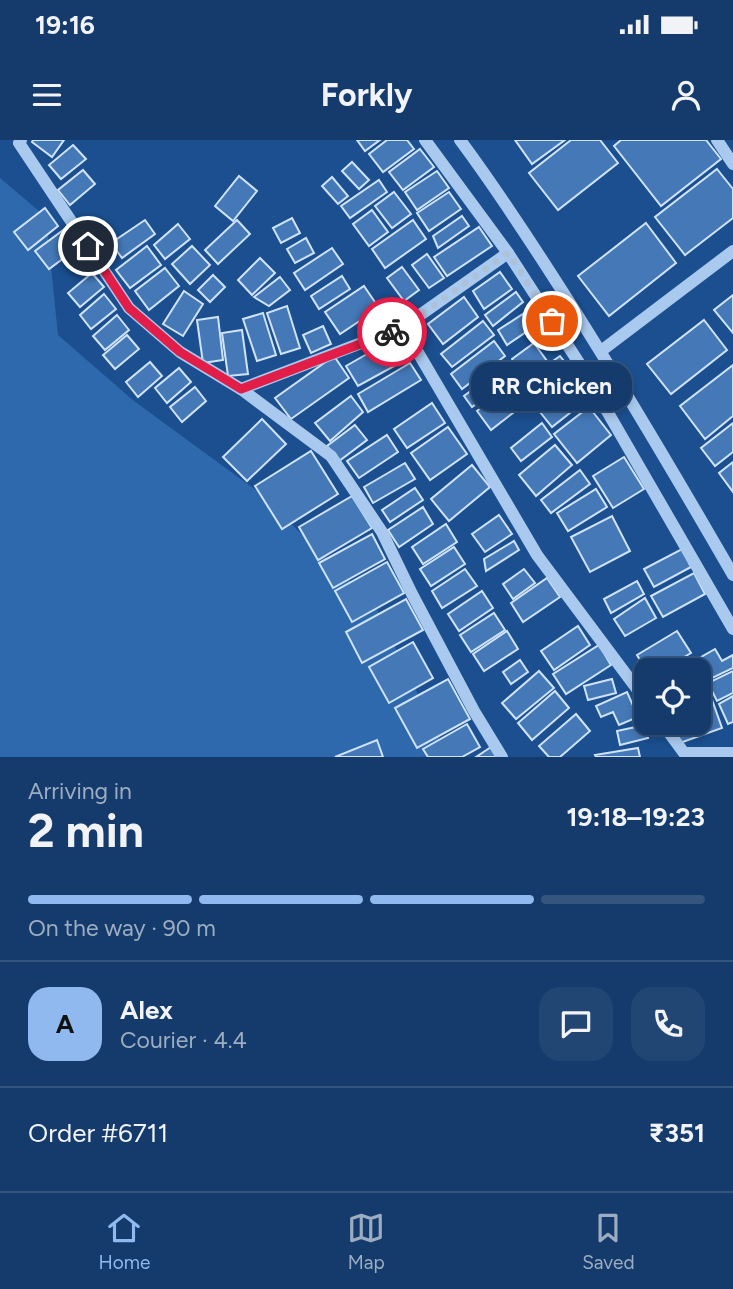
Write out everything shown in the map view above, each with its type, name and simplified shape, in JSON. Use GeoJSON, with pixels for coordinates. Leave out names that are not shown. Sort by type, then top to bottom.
{"type":"FeatureCollection","features":[{"type":"Feature","properties":{"kind":"street"},"geometry":{"type":"LineString","coordinates":[[21,140],[19,143],[129,308],[180,352],[241,389],[331,456],[382,532],[474,711],[502,757]]}},
{"type":"Feature","properties":{"kind":"street"},"geometry":{"type":"LineString","coordinates":[[425,140],[508,253],[581,366],[733,629]]}},
{"type":"Feature","properties":{"kind":"street"},"geometry":{"type":"LineString","coordinates":[[460,140],[492,183],[601,351],[733,575]]}},
{"type":"Feature","properties":{"kind":"street"},"geometry":{"type":"LineString","coordinates":[[717,140],[733,164]]}},
{"type":"Feature","properties":{"kind":"street"},"geometry":{"type":"LineString","coordinates":[[601,351],[733,251]]}},
{"type":"Feature","properties":{"kind":"street"},"geometry":{"type":"LineString","coordinates":[[241,389],[403,327],[508,253]]}},
{"type":"Feature","properties":{"kind":"street"},"geometry":{"type":"LineString","coordinates":[[403,327],[537,555],[634,685]]}},
{"type":"Feature","properties":{"kind":"street"},"geometry":{"type":"LineString","coordinates":[[669,735],[680,755],[733,753]]}},
{"type":"Feature","properties":{"kind":"shaded area"},"geometry":{"type":"Polygon","coordinates":[[[0,178],[46,217],[58,335],[134,401],[257,491],[375,605],[448,757],[0,757],[0,178]]]}},
{"type":"Feature","properties":{"kind":"building"},"geometry":{"type":"Polygon","coordinates":[[[64,140],[52,157],[32,142],[64,140]]]}},
{"type":"Feature","properties":{"kind":"building"},"geometry":{"type":"Polygon","coordinates":[[[357,140],[380,140],[365,151],[357,140]]]}},
{"type":"Feature","properties":{"kind":"building"},"geometry":{"type":"Polygon","coordinates":[[[387,140],[407,140],[414,149],[383,172],[369,154],[387,140]]]}},
{"type":"Feature","properties":{"kind":"building"},"geometry":{"type":"Polygon","coordinates":[[[515,140],[565,140],[532,164],[515,140]]]}},
{"type":"Feature","properties":{"kind":"building"},"geometry":{"type":"Polygon","coordinates":[[[571,140],[600,140],[618,163],[558,210],[529,173],[571,140]]]}},
{"type":"Feature","properties":{"kind":"building"},"geometry":{"type":"Polygon","coordinates":[[[621,140],[706,140],[721,159],[661,206],[614,146],[621,140]]]}},
{"type":"Feature","properties":{"kind":"building"},"geometry":{"type":"Polygon","coordinates":[[[73,145],[86,159],[61,179],[49,165],[73,145]]]}},
{"type":"Feature","properties":{"kind":"building"},"geometry":{"type":"Polygon","coordinates":[[[420,149],[434,167],[403,190],[389,172],[420,149]]]}},
{"type":"Feature","properties":{"kind":"building"},"geometry":{"type":"Polygon","coordinates":[[[352,162],[369,180],[359,189],[342,171],[352,162]]]}},
{"type":"Feature","properties":{"kind":"building"},"geometry":{"type":"Polygon","coordinates":[[[717,169],[733,189],[733,218],[685,255],[655,217],[717,169]]]}},
{"type":"Feature","properties":{"kind":"building"},"geometry":{"type":"Polygon","coordinates":[[[83,170],[95,184],[70,205],[58,190],[83,170]]]}},
{"type":"Feature","properties":{"kind":"building"},"geometry":{"type":"Polygon","coordinates":[[[437,171],[449,188],[417,210],[405,192],[437,171]]]}},
{"type":"Feature","properties":{"kind":"building"},"geometry":{"type":"Polygon","coordinates":[[[239,176],[257,191],[233,221],[215,206],[239,176]]]}},
{"type":"Feature","properties":{"kind":"building"},"geometry":{"type":"Polygon","coordinates":[[[332,177],[348,196],[338,204],[322,186],[332,177]]]}},
{"type":"Feature","properties":{"kind":"building"},"geometry":{"type":"Polygon","coordinates":[[[379,180],[387,192],[350,218],[341,206],[379,180]]]}},
{"type":"Feature","properties":{"kind":"building"},"geometry":{"type":"Polygon","coordinates":[[[394,192],[411,214],[392,228],[375,206],[394,192]]]}},
{"type":"Feature","properties":{"kind":"building"},"geometry":{"type":"Polygon","coordinates":[[[449,192],[461,209],[429,231],[417,213],[449,192]]]}},
{"type":"Feature","properties":{"kind":"building"},"geometry":{"type":"Polygon","coordinates":[[[45,208],[58,226],[28,250],[14,232],[45,208]]]}},
{"type":"Feature","properties":{"kind":"building"},"geometry":{"type":"Polygon","coordinates":[[[372,210],[388,232],[369,246],[353,224],[372,210]]]}},
{"type":"Feature","properties":{"kind":"building"},"geometry":{"type":"Polygon","coordinates":[[[462,216],[469,226],[438,248],[433,236],[462,216]]]}},
{"type":"Feature","properties":{"kind":"building"},"geometry":{"type":"Polygon","coordinates":[[[292,218],[300,233],[281,243],[273,228],[292,218]]]}},
{"type":"Feature","properties":{"kind":"building"},"geometry":{"type":"Polygon","coordinates":[[[145,220],[155,234],[122,258],[111,243],[145,220]]]}},
{"type":"Feature","properties":{"kind":"building"},"geometry":{"type":"Polygon","coordinates":[[[237,220],[250,234],[218,264],[205,250],[237,220]]]}},
{"type":"Feature","properties":{"kind":"building"},"geometry":{"type":"Polygon","coordinates":[[[413,220],[426,239],[385,268],[372,249],[413,220]]]}},
{"type":"Feature","properties":{"kind":"building"},"geometry":{"type":"Polygon","coordinates":[[[646,223],[676,263],[609,316],[578,276],[646,223]]]}},
{"type":"Feature","properties":{"kind":"building"},"geometry":{"type":"Polygon","coordinates":[[[178,224],[190,239],[165,259],[154,245],[178,224]]]}},
{"type":"Feature","properties":{"kind":"building"},"geometry":{"type":"Polygon","coordinates":[[[479,227],[492,246],[447,276],[434,257],[479,227]]]}},
{"type":"Feature","properties":{"kind":"building"},"geometry":{"type":"Polygon","coordinates":[[[66,228],[80,246],[49,269],[35,251],[66,228]]]}},
{"type":"Feature","properties":{"kind":"building"},"geometry":{"type":"Polygon","coordinates":[[[306,238],[314,253],[295,263],[287,249],[306,238]]]}},
{"type":"Feature","properties":{"kind":"building"},"geometry":{"type":"Polygon","coordinates":[[[147,246],[161,265],[130,288],[116,270],[147,246]]]}},
{"type":"Feature","properties":{"kind":"building"},"geometry":{"type":"Polygon","coordinates":[[[192,246],[210,265],[190,284],[172,264],[192,246]]]}},
{"type":"Feature","properties":{"kind":"building"},"geometry":{"type":"Polygon","coordinates":[[[332,248],[343,264],[305,290],[294,273],[332,248]]]}},
{"type":"Feature","properties":{"kind":"building"},"geometry":{"type":"Polygon","coordinates":[[[427,254],[444,278],[429,288],[412,265],[427,254]]]}},
{"type":"Feature","properties":{"kind":"building"},"geometry":{"type":"Polygon","coordinates":[[[260,258],[275,273],[252,295],[238,280],[260,258]]]}},
{"type":"Feature","properties":{"kind":"building"},"geometry":{"type":"Polygon","coordinates":[[[402,267],[419,290],[404,301],[387,278],[402,267]]]}},
{"type":"Feature","properties":{"kind":"building"},"geometry":{"type":"Polygon","coordinates":[[[165,268],[179,286],[149,310],[135,291],[165,268]]]}},
{"type":"Feature","properties":{"kind":"building"},"geometry":{"type":"Polygon","coordinates":[[[500,272],[512,289],[484,309],[473,291],[500,272]]]}},
{"type":"Feature","properties":{"kind":"building"},"geometry":{"type":"Polygon","coordinates":[[[92,273],[104,287],[80,307],[68,293],[92,273]]]}},
{"type":"Feature","properties":{"kind":"building"},"geometry":{"type":"Polygon","coordinates":[[[213,275],[225,287],[210,302],[198,290],[213,275]]]}},
{"type":"Feature","properties":{"kind":"building"},"geometry":{"type":"Polygon","coordinates":[[[342,276],[350,289],[319,309],[311,296],[342,276]]]}},
{"type":"Feature","properties":{"kind":"building"},"geometry":{"type":"Polygon","coordinates":[[[280,277],[290,290],[269,306],[254,297],[280,277]]]}},
{"type":"Feature","properties":{"kind":"building"},"geometry":{"type":"Polygon","coordinates":[[[364,286],[379,308],[340,334],[325,312],[364,286]]]}},
{"type":"Feature","properties":{"kind":"building"},"geometry":{"type":"Polygon","coordinates":[[[184,291],[203,304],[183,336],[163,324],[184,291]]]}},
{"type":"Feature","properties":{"kind":"building"},"geometry":{"type":"Polygon","coordinates":[[[516,292],[523,302],[493,326],[485,315],[516,292]]]}},
{"type":"Feature","properties":{"kind":"building"},"geometry":{"type":"Polygon","coordinates":[[[104,294],[116,309],[91,329],[80,315],[104,294]]]}},
{"type":"Feature","properties":{"kind":"building"},"geometry":{"type":"Polygon","coordinates":[[[733,295],[733,333],[714,310],[733,295]]]}},
{"type":"Feature","properties":{"kind":"building"},"geometry":{"type":"Polygon","coordinates":[[[464,297],[478,317],[443,344],[428,324],[464,297]]]}},
{"type":"Feature","properties":{"kind":"building"},"geometry":{"type":"Polygon","coordinates":[[[287,306],[300,348],[281,354],[267,313],[287,306]]]}},
{"type":"Feature","properties":{"kind":"building"},"geometry":{"type":"Polygon","coordinates":[[[526,312],[535,326],[507,345],[498,330],[526,312]]]}},
{"type":"Feature","properties":{"kind":"building"},"geometry":{"type":"Polygon","coordinates":[[[263,313],[276,355],[257,361],[243,319],[263,313]]]}},
{"type":"Feature","properties":{"kind":"building"},"geometry":{"type":"Polygon","coordinates":[[[117,315],[129,330],[105,350],[93,336],[117,315]]]}},
{"type":"Feature","properties":{"kind":"building"},"geometry":{"type":"Polygon","coordinates":[[[218,317],[223,360],[203,363],[197,320],[218,317]]]}},
{"type":"Feature","properties":{"kind":"building"},"geometry":{"type":"Polygon","coordinates":[[[704,320],[727,350],[671,394],[647,364],[704,320]]]}},
{"type":"Feature","properties":{"kind":"building"},"geometry":{"type":"Polygon","coordinates":[[[483,321],[494,335],[452,367],[441,354],[483,321]]]}},
{"type":"Feature","properties":{"kind":"building"},"geometry":{"type":"Polygon","coordinates":[[[323,326],[331,344],[311,353],[303,335],[323,326]]]}},
{"type":"Feature","properties":{"kind":"building"},"geometry":{"type":"Polygon","coordinates":[[[242,330],[248,374],[228,376],[222,333],[242,330]]]}},
{"type":"Feature","properties":{"kind":"building"},"geometry":{"type":"Polygon","coordinates":[[[127,335],[139,349],[115,369],[103,355],[127,335]]]}},
{"type":"Feature","properties":{"kind":"building"},"geometry":{"type":"Polygon","coordinates":[[[395,338],[407,359],[358,386],[346,366],[395,338]]]}},
{"type":"Feature","properties":{"kind":"building"},"geometry":{"type":"Polygon","coordinates":[[[494,341],[505,356],[462,389],[451,374],[494,341]]]}},
{"type":"Feature","properties":{"kind":"building"},"geometry":{"type":"Polygon","coordinates":[[[534,343],[547,361],[524,377],[512,359],[534,343]]]}},
{"type":"Feature","properties":{"kind":"building"},"geometry":{"type":"Polygon","coordinates":[[[334,356],[349,378],[291,419],[275,398],[334,356]]]}},
{"type":"Feature","properties":{"kind":"building"},"geometry":{"type":"Polygon","coordinates":[[[560,356],[567,365],[531,390],[524,381],[560,356]]]}},
{"type":"Feature","properties":{"kind":"building"},"geometry":{"type":"Polygon","coordinates":[[[150,362],[162,376],[138,397],[126,382],[150,362]]]}},
{"type":"Feature","properties":{"kind":"building"},"geometry":{"type":"Polygon","coordinates":[[[410,363],[421,380],[368,412],[358,394],[410,363]]]}},
{"type":"Feature","properties":{"kind":"building"},"geometry":{"type":"Polygon","coordinates":[[[733,365],[733,416],[705,439],[680,406],[733,365]]]}},
{"type":"Feature","properties":{"kind":"building"},"geometry":{"type":"Polygon","coordinates":[[[179,368],[191,382],[167,403],[155,388],[179,368]]]}},
{"type":"Feature","properties":{"kind":"building"},"geometry":{"type":"Polygon","coordinates":[[[500,369],[508,380],[472,407],[464,396],[500,369]]]}},
{"type":"Feature","properties":{"kind":"building"},"geometry":{"type":"Polygon","coordinates":[[[516,381],[531,399],[491,430],[477,411],[516,381]]]}},
{"type":"Feature","properties":{"kind":"building"},"geometry":{"type":"Polygon","coordinates":[[[569,381],[585,401],[552,427],[536,407],[569,381]]]}},
{"type":"Feature","properties":{"kind":"building"},"geometry":{"type":"Polygon","coordinates":[[[195,387],[206,401],[182,422],[170,407],[195,387]]]}},
{"type":"Feature","properties":{"kind":"building"},"geometry":{"type":"Polygon","coordinates":[[[351,396],[363,412],[330,441],[315,423],[351,396]]]}},
{"type":"Feature","properties":{"kind":"building"},"geometry":{"type":"Polygon","coordinates":[[[432,403],[445,423],[407,448],[394,429],[432,403]]]}},
{"type":"Feature","properties":{"kind":"building"},"geometry":{"type":"Polygon","coordinates":[[[589,407],[611,435],[577,463],[554,434],[589,407]]]}},
{"type":"Feature","properties":{"kind":"building"},"geometry":{"type":"Polygon","coordinates":[[[262,419],[286,444],[247,481],[223,457],[262,419]]]}},
{"type":"Feature","properties":{"kind":"building"},"geometry":{"type":"Polygon","coordinates":[[[542,423],[552,437],[521,461],[511,448],[542,423]]]}},
{"type":"Feature","properties":{"kind":"building"},"geometry":{"type":"Polygon","coordinates":[[[733,423],[733,452],[715,466],[701,448],[733,423]]]}},
{"type":"Feature","properties":{"kind":"building"},"geometry":{"type":"Polygon","coordinates":[[[355,425],[367,440],[339,461],[327,446],[355,425]]]}},
{"type":"Feature","properties":{"kind":"building"},"geometry":{"type":"Polygon","coordinates":[[[448,427],[467,454],[430,480],[411,453],[448,427]]]}},
{"type":"Feature","properties":{"kind":"building"},"geometry":{"type":"Polygon","coordinates":[[[387,435],[398,452],[359,478],[347,461],[387,435]]]}},
{"type":"Feature","properties":{"kind":"building"},"geometry":{"type":"Polygon","coordinates":[[[555,445],[572,465],[536,496],[519,475],[555,445]]]}},
{"type":"Feature","properties":{"kind":"building"},"geometry":{"type":"Polygon","coordinates":[[[311,451],[338,494],[282,529],[255,486],[311,451]]]}},
{"type":"Feature","properties":{"kind":"building"},"geometry":{"type":"Polygon","coordinates":[[[624,457],[644,489],[613,508],[593,476],[624,457]]]}},
{"type":"Feature","properties":{"kind":"building"},"geometry":{"type":"Polygon","coordinates":[[[733,462],[733,492],[719,473],[733,462]]]}},
{"type":"Feature","properties":{"kind":"building"},"geometry":{"type":"Polygon","coordinates":[[[405,463],[415,479],[373,503],[364,487],[405,463]]]}},
{"type":"Feature","properties":{"kind":"building"},"geometry":{"type":"Polygon","coordinates":[[[472,465],[490,487],[449,521],[431,499],[472,465]]]}},
{"type":"Feature","properties":{"kind":"building"},"geometry":{"type":"Polygon","coordinates":[[[580,470],[590,484],[551,513],[541,500],[580,470]]]}},
{"type":"Feature","properties":{"kind":"building"},"geometry":{"type":"Polygon","coordinates":[[[415,488],[423,500],[390,522],[382,510],[415,488]]]}},
{"type":"Feature","properties":{"kind":"building"},"geometry":{"type":"Polygon","coordinates":[[[596,489],[607,507],[568,531],[557,513],[596,489]]]}},
{"type":"Feature","properties":{"kind":"building"},"geometry":{"type":"Polygon","coordinates":[[[352,496],[372,528],[318,560],[299,527],[352,496]]]}},
{"type":"Feature","properties":{"kind":"building"},"geometry":{"type":"Polygon","coordinates":[[[423,507],[433,524],[399,547],[388,530],[423,507]]]}},
{"type":"Feature","properties":{"kind":"building"},"geometry":{"type":"Polygon","coordinates":[[[499,515],[512,534],[485,552],[472,534],[499,515]]]}},
{"type":"Feature","properties":{"kind":"building"},"geometry":{"type":"Polygon","coordinates":[[[612,516],[630,551],[590,572],[571,537],[612,516]]]}},
{"type":"Feature","properties":{"kind":"building"},"geometry":{"type":"Polygon","coordinates":[[[446,524],[457,542],[423,564],[412,547],[446,524]]]}},
{"type":"Feature","properties":{"kind":"building"},"geometry":{"type":"Polygon","coordinates":[[[372,534],[385,559],[333,588],[319,563],[372,534]]]}},
{"type":"Feature","properties":{"kind":"building"},"geometry":{"type":"Polygon","coordinates":[[[514,541],[519,550],[486,571],[484,559],[514,541]]]}},
{"type":"Feature","properties":{"kind":"building"},"geometry":{"type":"Polygon","coordinates":[[[454,547],[465,564],[431,586],[420,569],[454,547]]]}},
{"type":"Feature","properties":{"kind":"building"},"geometry":{"type":"Polygon","coordinates":[[[682,549],[691,567],[654,587],[644,569],[682,549]]]}},
{"type":"Feature","properties":{"kind":"building"},"geometry":{"type":"Polygon","coordinates":[[[387,562],[404,593],[352,622],[335,591],[387,562]]]}},
{"type":"Feature","properties":{"kind":"building"},"geometry":{"type":"Polygon","coordinates":[[[465,569],[477,586],[442,608],[432,591],[465,569]]]}},
{"type":"Feature","properties":{"kind":"building"},"geometry":{"type":"Polygon","coordinates":[[[524,569],[535,583],[513,599],[503,584],[524,569]]]}},
{"type":"Feature","properties":{"kind":"building"},"geometry":{"type":"Polygon","coordinates":[[[694,573],[705,594],[663,617],[651,596],[694,573]]]}},
{"type":"Feature","properties":{"kind":"building"},"geometry":{"type":"Polygon","coordinates":[[[547,578],[560,597],[523,622],[511,603],[547,578]]]}},
{"type":"Feature","properties":{"kind":"building"},"geometry":{"type":"Polygon","coordinates":[[[637,581],[644,594],[611,613],[604,599],[637,581]]]}},
{"type":"Feature","properties":{"kind":"building"},"geometry":{"type":"Polygon","coordinates":[[[482,591],[493,608],[459,631],[448,614],[482,591]]]}},
{"type":"Feature","properties":{"kind":"building"},"geometry":{"type":"Polygon","coordinates":[[[645,598],[656,618],[625,636],[614,619],[645,598]]]}},
{"type":"Feature","properties":{"kind":"building"},"geometry":{"type":"Polygon","coordinates":[[[406,599],[423,630],[362,663],[346,632],[406,599]]]}},
{"type":"Feature","properties":{"kind":"building"},"geometry":{"type":"Polygon","coordinates":[[[494,613],[505,630],[471,652],[460,635],[494,613]]]}},
{"type":"Feature","properties":{"kind":"building"},"geometry":{"type":"Polygon","coordinates":[[[578,626],[590,645],[554,670],[541,651],[578,626]]]}},
{"type":"Feature","properties":{"kind":"building"},"geometry":{"type":"Polygon","coordinates":[[[507,631],[518,649],[484,671],[473,654],[507,631]]]}},
{"type":"Feature","properties":{"kind":"building"},"geometry":{"type":"Polygon","coordinates":[[[677,631],[691,653],[682,658],[639,658],[637,655],[677,631]]]}},
{"type":"Feature","properties":{"kind":"building"},"geometry":{"type":"Polygon","coordinates":[[[413,642],[433,678],[389,703],[369,667],[413,642]]]}},
{"type":"Feature","properties":{"kind":"building"},"geometry":{"type":"Polygon","coordinates":[[[599,645],[611,665],[566,694],[553,674],[599,645]]]}},
{"type":"Feature","properties":{"kind":"building"},"geometry":{"type":"Polygon","coordinates":[[[715,649],[722,661],[733,655],[733,668],[711,679],[711,658],[699,658],[715,649]]]}},
{"type":"Feature","properties":{"kind":"building"},"geometry":{"type":"Polygon","coordinates":[[[520,660],[528,672],[511,684],[503,672],[520,660]]]}},
{"type":"Feature","properties":{"kind":"building"},"geometry":{"type":"Polygon","coordinates":[[[539,671],[554,688],[516,719],[502,703],[539,671]]]}},
{"type":"Feature","properties":{"kind":"building"},"geometry":{"type":"Polygon","coordinates":[[[733,671],[733,693],[717,701],[711,689],[711,682],[733,671]]]}},
{"type":"Feature","properties":{"kind":"building"},"geometry":{"type":"Polygon","coordinates":[[[448,679],[470,719],[417,748],[395,708],[448,679]]]}},
{"type":"Feature","properties":{"kind":"building"},"geometry":{"type":"Polygon","coordinates":[[[612,679],[616,693],[588,700],[584,686],[612,679]]]}},
{"type":"Feature","properties":{"kind":"building"},"geometry":{"type":"Polygon","coordinates":[[[555,691],[569,708],[532,740],[518,723],[555,691]]]}},
{"type":"Feature","properties":{"kind":"building"},"geometry":{"type":"Polygon","coordinates":[[[627,692],[634,708],[634,719],[619,725],[613,712],[601,717],[596,706],[627,692]]]}},
{"type":"Feature","properties":{"kind":"building"},"geometry":{"type":"Polygon","coordinates":[[[733,696],[733,722],[728,724],[719,704],[733,696]]]}},
{"type":"Feature","properties":{"kind":"building"},"geometry":{"type":"Polygon","coordinates":[[[711,697],[722,728],[711,732],[711,697]]]}},
{"type":"Feature","properties":{"kind":"building"},"geometry":{"type":"Polygon","coordinates":[[[576,714],[590,731],[560,757],[549,757],[539,746],[576,714]]]}},
{"type":"Feature","properties":{"kind":"building"},"geometry":{"type":"Polygon","coordinates":[[[467,724],[480,747],[462,757],[428,757],[423,749],[467,724]]]}},
{"type":"Feature","properties":{"kind":"building"},"geometry":{"type":"Polygon","coordinates":[[[634,727],[634,735],[647,735],[648,738],[620,745],[617,731],[634,727]]]}},
{"type":"Feature","properties":{"kind":"building"},"geometry":{"type":"Polygon","coordinates":[[[677,735],[702,735],[680,743],[677,735]]]}},
{"type":"Feature","properties":{"kind":"building"},"geometry":{"type":"Polygon","coordinates":[[[377,740],[383,757],[335,757],[377,740]]]}},
{"type":"Feature","properties":{"kind":"building"},"geometry":{"type":"Polygon","coordinates":[[[491,747],[498,757],[476,757],[491,747]]]}},
{"type":"Feature","properties":{"kind":"building"},"geometry":{"type":"Polygon","coordinates":[[[638,748],[640,757],[595,755],[638,748]]]}},
{"type":"Feature","properties":{"kind":"way so far"},"geometry":{"type":"LineString","coordinates":[[392,332],[508,253],[552,321]]}},
{"type":"Feature","properties":{"kind":"place","name":"RR Chicken"},"geometry":{"type":"Point","coordinates":[552,321]}},
{"type":"Feature","properties":{"kind":"route"},"geometry":{"type":"LineString","coordinates":[[88,246],[129,308],[180,352],[241,389],[392,332]]}}]}
